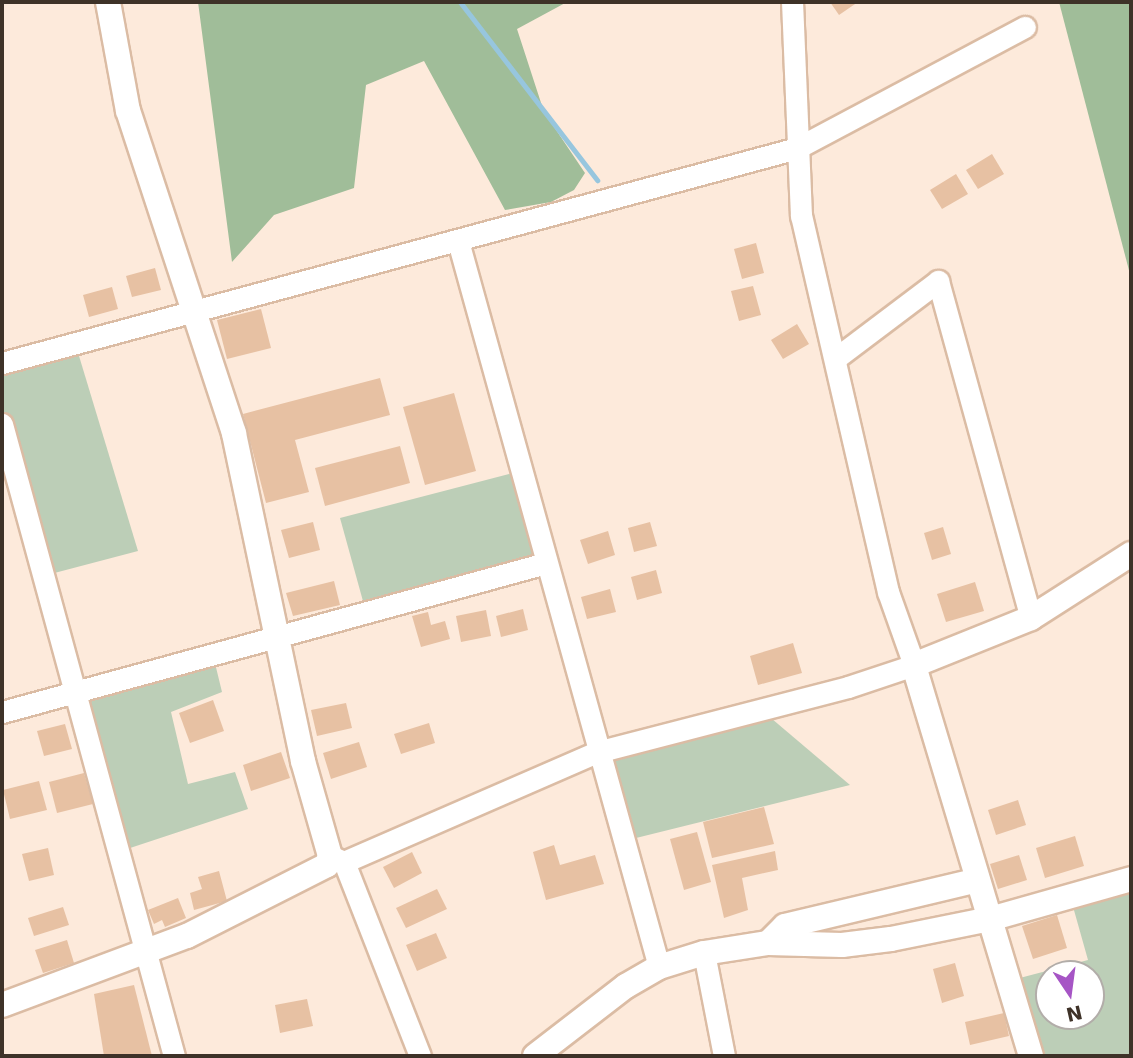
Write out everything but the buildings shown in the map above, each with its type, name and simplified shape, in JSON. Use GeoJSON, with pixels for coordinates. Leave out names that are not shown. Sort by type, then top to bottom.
{"type":"FeatureCollection","features":[{"type":"Feature","properties":{"kind":"street"},"geometry":{"type":"LineString","coordinates":[[108,2],[128,111],[197,311],[234,433],[303,761],[337,859],[420,1056]]}},
{"type":"Feature","properties":{"kind":"street"},"geometry":{"type":"LineString","coordinates":[[792,2],[802,216],[888,592],[914,665],[1031,1056]]}},
{"type":"Feature","properties":{"kind":"street"},"geometry":{"type":"LineString","coordinates":[[2,363],[797,148],[1025,27]]}},
{"type":"Feature","properties":{"kind":"street"},"geometry":{"type":"LineString","coordinates":[[458,241],[597,751],[659,967]]}},
{"type":"Feature","properties":{"kind":"street"},"geometry":{"type":"LineString","coordinates":[[836,358],[938,281],[1031,618]]}},
{"type":"Feature","properties":{"kind":"street"},"geometry":{"type":"LineString","coordinates":[[2,424],[174,1056]]}},
{"type":"Feature","properties":{"kind":"street"},"geometry":{"type":"LineString","coordinates":[[2,1005],[187,936],[337,859],[597,751],[848,687],[914,665],[1031,618],[1131,555]]}},
{"type":"Feature","properties":{"kind":"street"},"geometry":{"type":"LineString","coordinates":[[2,712],[546,563]]}},
{"type":"Feature","properties":{"kind":"street"},"geometry":{"type":"LineString","coordinates":[[535,1056],[594,1008],[659,967],[704,953],[768,943],[842,945],[989,919],[1131,879]]}},
{"type":"Feature","properties":{"kind":"street"},"geometry":{"type":"LineString","coordinates":[[768,943],[785,926],[978,880]]}},
{"type":"Feature","properties":{"kind":"street"},"geometry":{"type":"LineString","coordinates":[[704,953],[724,1056]]}},
{"type":"Feature","properties":{"kind":"green space"},"geometry":{"type":"Polygon","coordinates":[[[198,2],[567,2],[517,29],[544,112],[585,173],[574,190],[551,202],[505,210],[424,61],[366,85],[354,188],[274,215],[232,262],[198,2]]]}},
{"type":"Feature","properties":{"kind":"green space"},"geometry":{"type":"Polygon","coordinates":[[[1059,2],[1131,2],[1131,278],[1059,2]]]}},
{"type":"Feature","properties":{"kind":"green space"},"geometry":{"type":"Polygon","coordinates":[[[76,346],[138,551],[43,576],[2,424],[2,363],[76,346]]]}},
{"type":"Feature","properties":{"kind":"green space"},"geometry":{"type":"Polygon","coordinates":[[[521,471],[540,564],[366,612],[340,518],[521,471]]]}},
{"type":"Feature","properties":{"kind":"green space"},"geometry":{"type":"Polygon","coordinates":[[[213,655],[222,692],[171,712],[188,784],[235,772],[248,809],[118,852],[74,693],[213,655]]]}},
{"type":"Feature","properties":{"kind":"green space"},"geometry":{"type":"Polygon","coordinates":[[[765,713],[850,785],[632,839],[600,761],[765,713]]]}},
{"type":"Feature","properties":{"kind":"green space"},"geometry":{"type":"Polygon","coordinates":[[[1131,879],[1131,1056],[1031,1056],[1008,981],[1035,974],[1035,1030],[1105,1030],[1105,960],[1088,960],[1070,896],[1131,879]]]}},
{"type":"Feature","properties":{"kind":"waterway"},"geometry":{"type":"LineString","coordinates":[[460,2],[597,180]]}}]}
